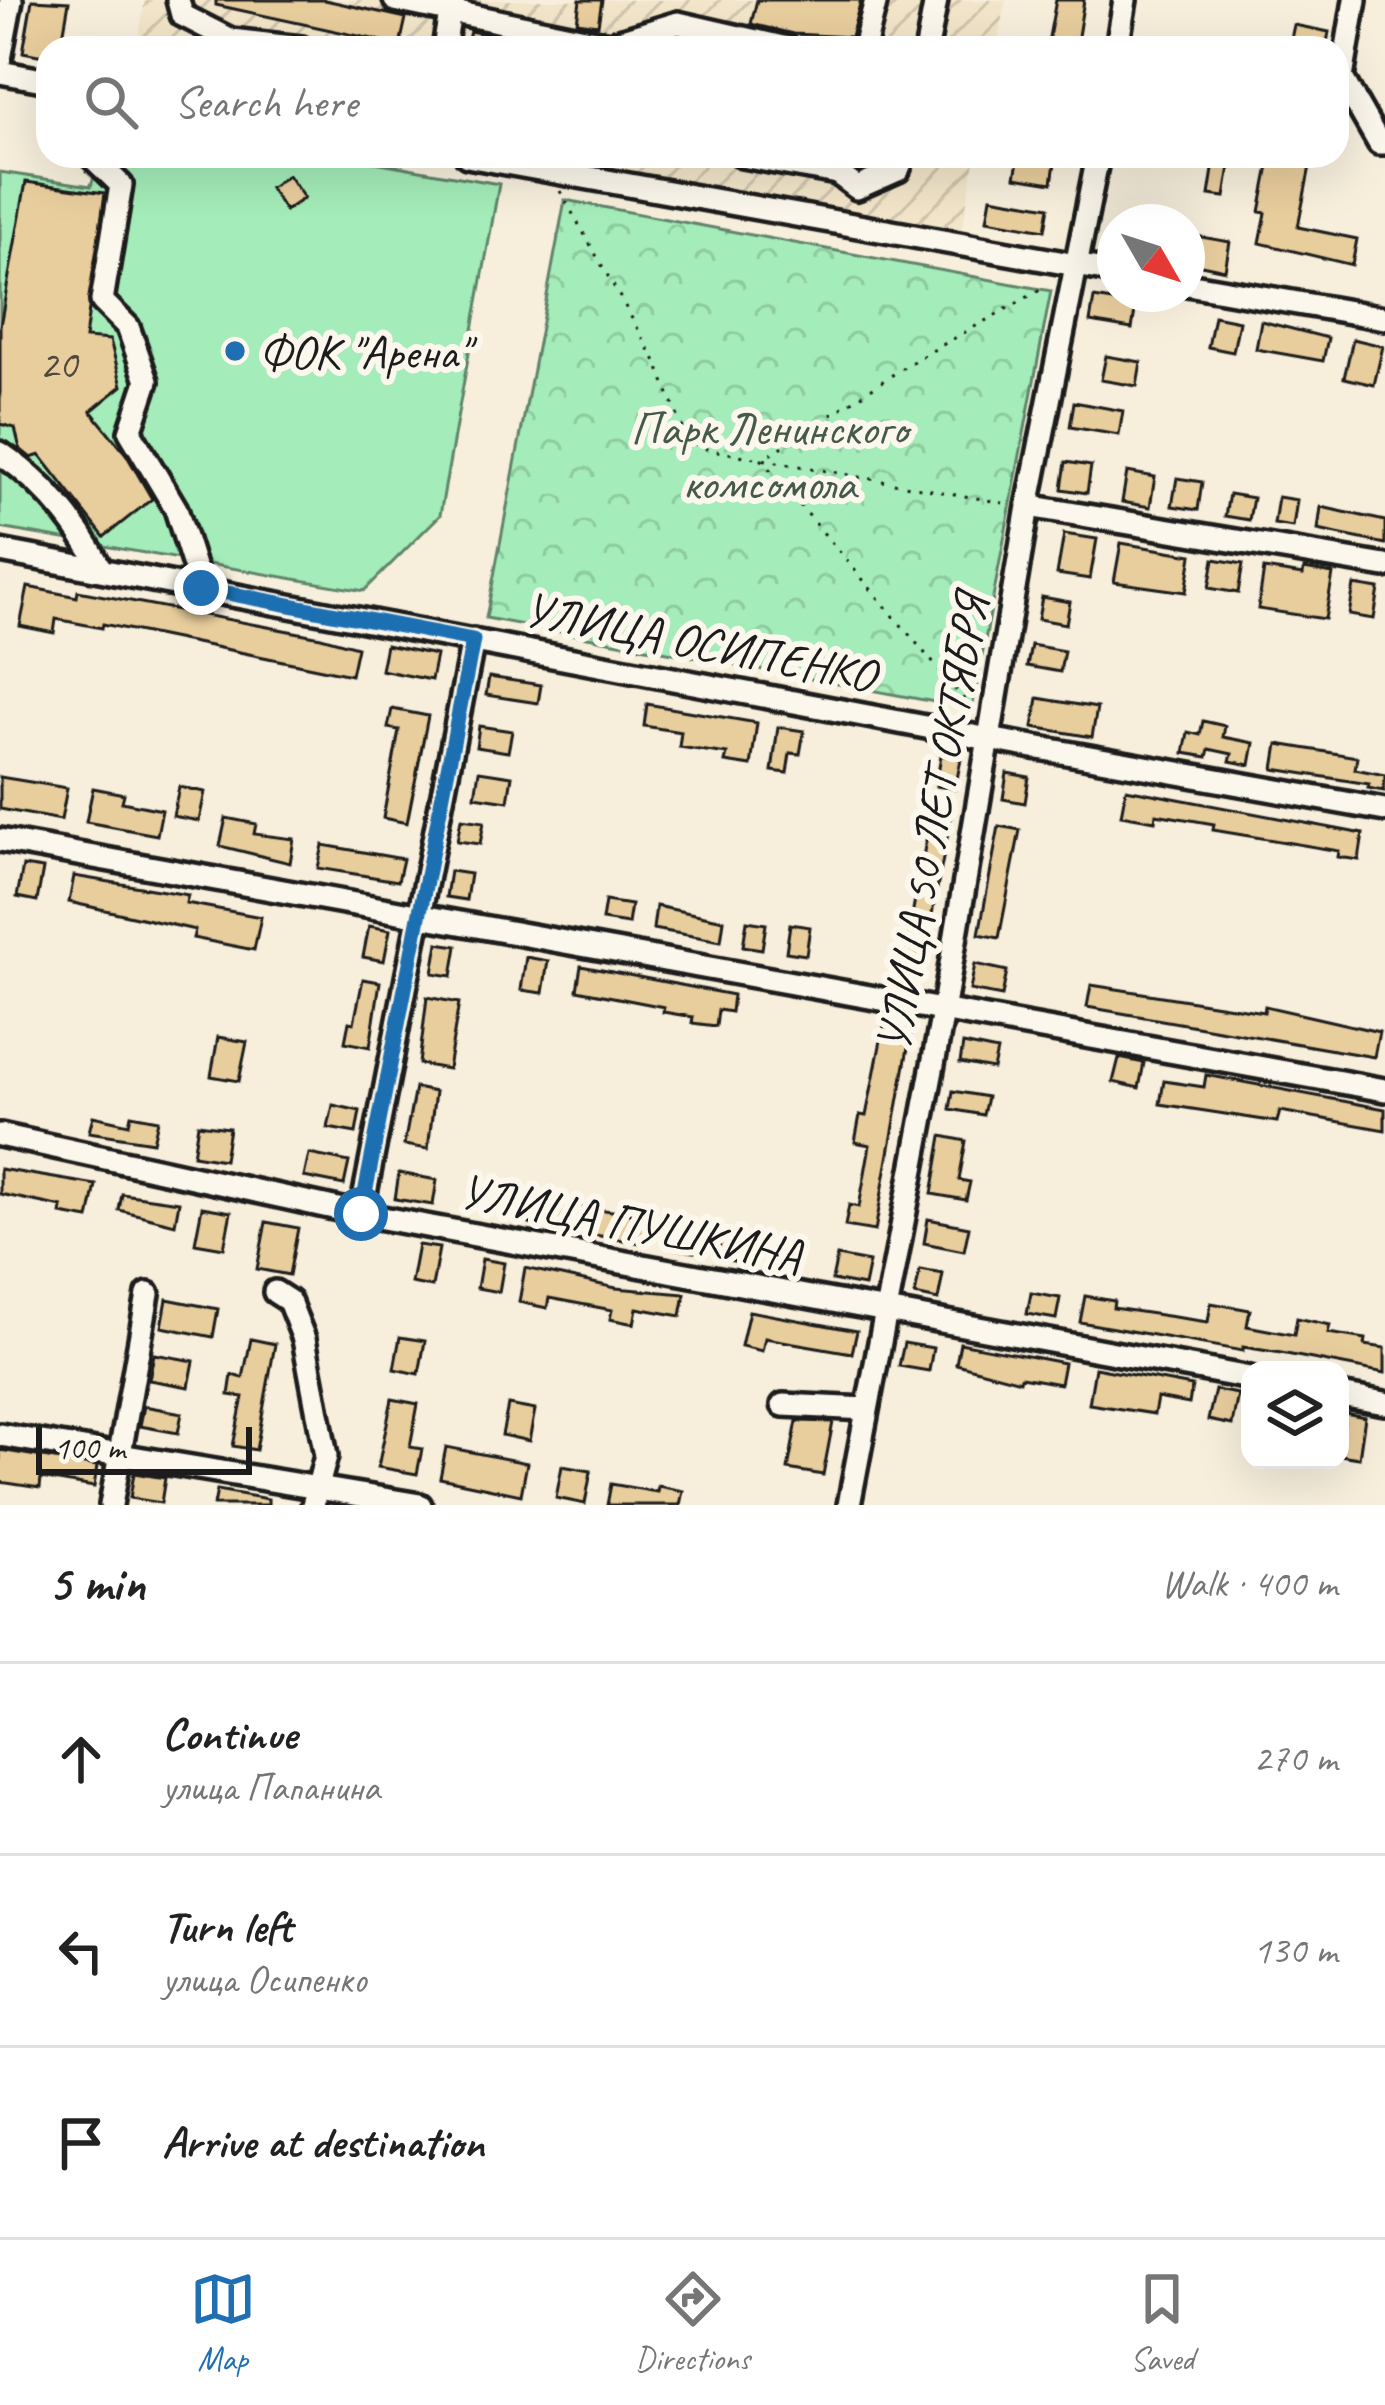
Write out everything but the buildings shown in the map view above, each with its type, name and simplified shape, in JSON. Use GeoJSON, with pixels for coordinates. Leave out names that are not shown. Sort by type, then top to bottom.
{"type":"FeatureCollection","features":[{"type":"Feature","properties":{"kind":"street"},"geometry":{"type":"LineString","coordinates":[[0,58],[10,0]]}},
{"type":"Feature","properties":{"kind":"street"},"geometry":{"type":"LineString","coordinates":[[178,0],[182,15],[223,36]]}},
{"type":"Feature","properties":{"kind":"street"},"geometry":{"type":"LineString","coordinates":[[395,0],[452,6],[576,36]]}},
{"type":"Feature","properties":{"kind":"street"},"geometry":{"type":"LineString","coordinates":[[868,36],[876,0]]}},
{"type":"Feature","properties":{"kind":"street"},"geometry":{"type":"LineString","coordinates":[[929,36],[936,0]]}},
{"type":"Feature","properties":{"kind":"street"},"geometry":{"type":"LineString","coordinates":[[1119,36],[1125,0]]}},
{"type":"Feature","properties":{"kind":"street"},"geometry":{"type":"LineString","coordinates":[[1348,36],[1354,0]]}},
{"type":"Feature","properties":{"kind":"street"},"geometry":{"type":"LineString","coordinates":[[446,36],[452,6]]}},
{"type":"Feature","properties":{"kind":"street"},"geometry":{"type":"LineString","coordinates":[[635,36],[678,23],[735,36]]}},
{"type":"Feature","properties":{"kind":"street"},"geometry":{"type":"LineString","coordinates":[[0,72],[36,79]]}},
{"type":"Feature","properties":{"kind":"street"},"geometry":{"type":"LineString","coordinates":[[1349,90],[1379,143],[1385,143]]}},
{"type":"Feature","properties":{"kind":"street"},"geometry":{"type":"LineString","coordinates":[[101,168],[121,185],[102,302],[128,327],[147,381],[130,432],[176,509],[201,588]]}},
{"type":"Feature","properties":{"kind":"street"},"geometry":{"type":"LineString","coordinates":[[533,168],[1097,269]]}},
{"type":"Feature","properties":{"kind":"street"},"geometry":{"type":"LineString","coordinates":[[841,168],[857,188],[899,168]]}},
{"type":"Feature","properties":{"kind":"street","name":"УЛИЦА 50 ЛЕТ ОКТЯБРЯ"},"geometry":{"type":"LineString","coordinates":[[848,1505],[943,1012],[989,740],[1020,505],[1079,266],[1096,168]]}},
{"type":"Feature","properties":{"kind":"street"},"geometry":{"type":"LineString","coordinates":[[1205,287],[1385,318]]}},
{"type":"Feature","properties":{"kind":"street"},"geometry":{"type":"LineString","coordinates":[[0,453],[30,473],[83,534],[100,569]]}},
{"type":"Feature","properties":{"kind":"street"},"geometry":{"type":"LineString","coordinates":[[1020,505],[1385,566]]}},
{"type":"Feature","properties":{"kind":"street","name":"УЛИЦА ОСИПЕНКО"},"geometry":{"type":"LineString","coordinates":[[0,550],[989,740],[1385,810]]}},
{"type":"Feature","properties":{"kind":"street"},"geometry":{"type":"LineString","coordinates":[[361,1214],[473,640]]}},
{"type":"Feature","properties":{"kind":"street"},"geometry":{"type":"LineString","coordinates":[[0,840],[1385,1090]]}},
{"type":"Feature","properties":{"kind":"street","name":"УЛИЦА ПУШКИНА"},"geometry":{"type":"LineString","coordinates":[[0,1136],[361,1214],[1241,1376]]}},
{"type":"Feature","properties":{"kind":"street"},"geometry":{"type":"LineString","coordinates":[[275,1292],[289,1301],[304,1339],[326,1456],[316,1496]]}},
{"type":"Feature","properties":{"kind":"street"},"geometry":{"type":"LineString","coordinates":[[111,1505],[148,1294]]}},
{"type":"Feature","properties":{"kind":"street"},"geometry":{"type":"LineString","coordinates":[[1349,1397],[1385,1403]]}},
{"type":"Feature","properties":{"kind":"street"},"geometry":{"type":"LineString","coordinates":[[783,1405],[867,1409]]}},
{"type":"Feature","properties":{"kind":"street"},"geometry":{"type":"LineString","coordinates":[[0,1435],[120,1454],[316,1496],[420,1505]]}},
{"type":"Feature","properties":{"kind":"path"},"geometry":{"type":"LineString","coordinates":[[550,171],[657,363],[687,440],[706,449],[762,460],[1020,505]]}},
{"type":"Feature","properties":{"kind":"path"},"geometry":{"type":"LineString","coordinates":[[762,460],[912,362],[1042,289]]}},
{"type":"Feature","properties":{"kind":"path"},"geometry":{"type":"LineString","coordinates":[[762,460],[972,709]]}},
{"type":"Feature","properties":{"kind":"shaded area"},"geometry":{"type":"Polygon","coordinates":[[[145,0],[1006,0],[998,36],[139,36],[145,0]]]}},
{"type":"Feature","properties":{"kind":"shaded area"},"geometry":{"type":"Polygon","coordinates":[[[621,168],[974,168],[960,237],[621,168]]]}},
{"type":"Feature","properties":{"kind":"green space","name":"ФОК \"Арена\""},"geometry":{"type":"Polygon","coordinates":[[[96,168],[409,168],[499,184],[440,515],[364,591],[0,528],[0,172],[91,186],[96,168]]]}},
{"type":"Feature","properties":{"kind":"green space","name":"Парк Ленинского комсомола"},"geometry":{"type":"Polygon","coordinates":[[[565,200],[1051,291],[972,709],[486,618],[565,200]]]}},
{"type":"Feature","properties":{"kind":"place","name":"ФОК \"Арена\""},"geometry":{"type":"Point","coordinates":[235,351]}},
{"type":"Feature","properties":{"kind":"route"},"geometry":{"type":"LineString","coordinates":[[201,588],[473,640],[361,1214]]}}]}
